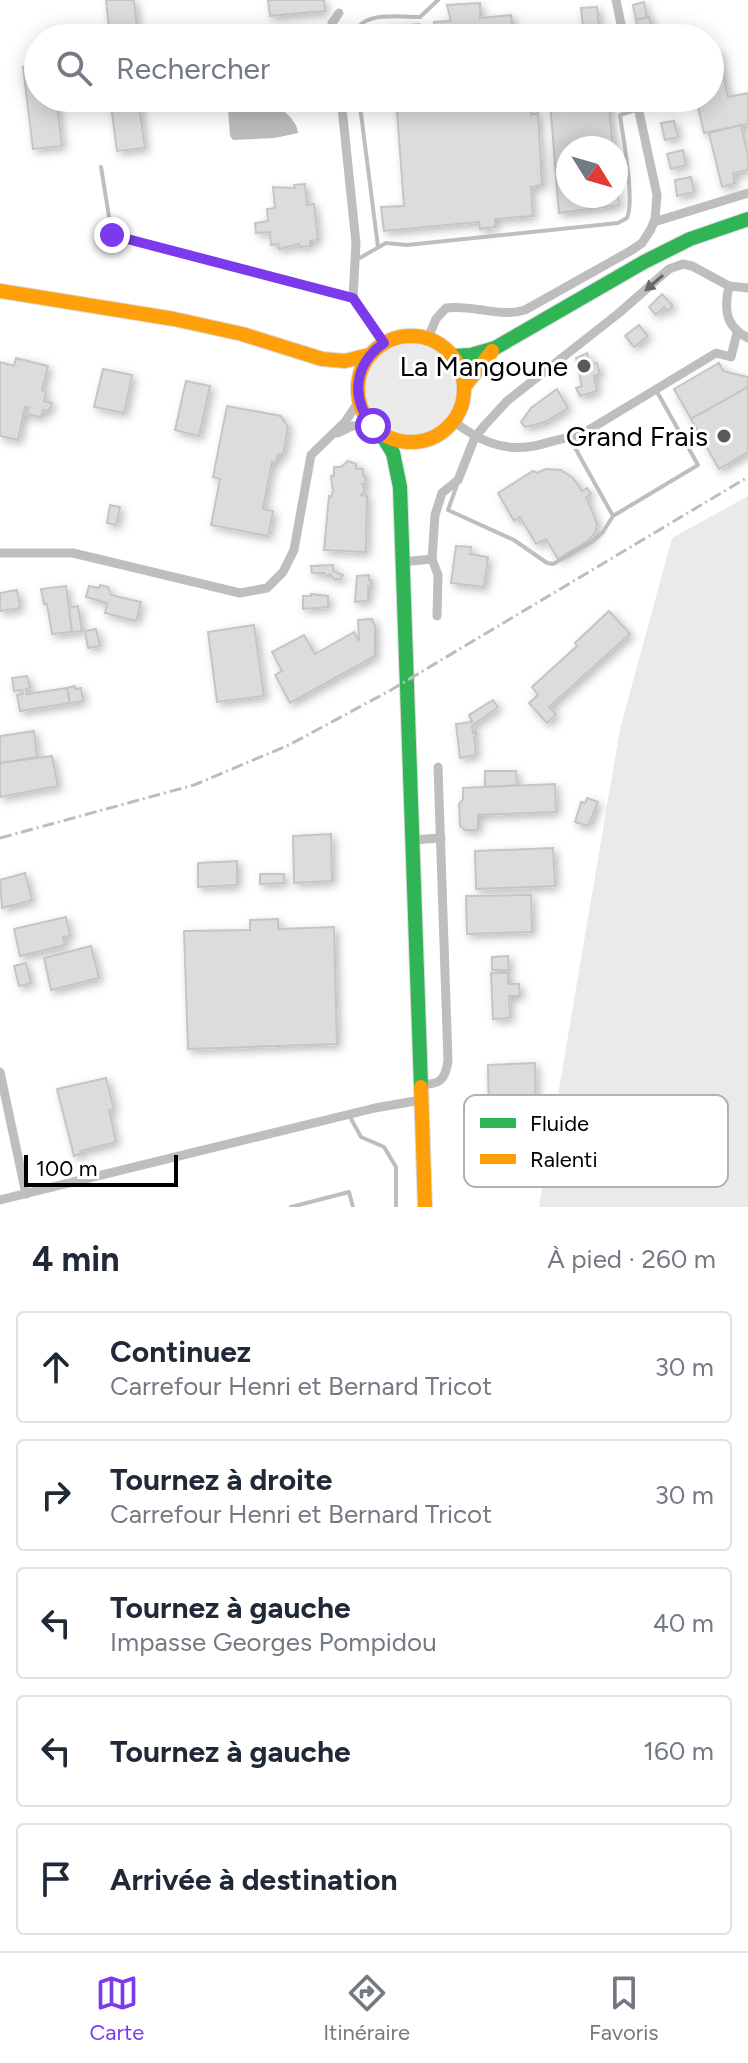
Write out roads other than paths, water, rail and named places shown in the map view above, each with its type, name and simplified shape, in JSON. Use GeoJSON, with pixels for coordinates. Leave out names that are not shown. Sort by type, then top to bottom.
{"type":"FeatureCollection","features":[{"type":"Feature","properties":{"kind":"main road"},"geometry":{"type":"LineString","coordinates":[[452,356],[471,355],[495,348],[690,239],[748,219]]}},
{"type":"Feature","properties":{"kind":"main road"},"geometry":{"type":"LineString","coordinates":[[0,291],[185,320],[251,336],[329,362],[342,371],[393,453],[400,487],[425,1207]]}},
{"type":"Feature","properties":{"kind":"main road"},"geometry":{"type":"LineString","coordinates":[[329,362],[349,362],[369,355],[384,343],[399,337],[414,336],[442,345],[452,356],[461,370],[464,387],[463,399],[453,421],[431,438],[418,441],[398,440],[376,429]]}},
{"type":"Feature","properties":{"kind":"main road"},"geometry":{"type":"LineString","coordinates":[[464,387],[495,348]]}},
{"type":"Feature","properties":{"kind":"main road"},"geometry":{"type":"LineString","coordinates":[[358,396],[360,372],[369,355]]}},
{"type":"Feature","properties":{"kind":"main road"},"geometry":{"type":"LineString","coordinates":[[400,487],[405,458],[418,441]]}},
{"type":"Feature","properties":{"kind":"street"},"geometry":{"type":"LineString","coordinates":[[616,0],[621,24]]}},
{"type":"Feature","properties":{"kind":"street"},"geometry":{"type":"LineString","coordinates":[[332,24],[339,13]]}},
{"type":"Feature","properties":{"kind":"street"},"geometry":{"type":"LineString","coordinates":[[342,112],[356,260],[353,298],[384,343]]}},
{"type":"Feature","properties":{"kind":"street"},"geometry":{"type":"LineString","coordinates":[[428,338],[436,319],[446,308],[498,313],[525,310],[642,243],[654,222],[657,195],[640,112]]}},
{"type":"Feature","properties":{"kind":"street"},"geometry":{"type":"LineString","coordinates":[[654,222],[748,193]]}},
{"type":"Feature","properties":{"kind":"street"},"geometry":{"type":"LineString","coordinates":[[437,616],[438,575],[432,559],[435,515],[442,493],[458,480],[475,437],[507,401],[619,313],[669,269],[683,264],[692,266],[729,286],[748,288]]}},
{"type":"Feature","properties":{"kind":"street"},"geometry":{"type":"LineString","coordinates":[[729,286],[725,305],[727,320],[737,333],[748,338]]}},
{"type":"Feature","properties":{"kind":"street"},"geometry":{"type":"LineString","coordinates":[[453,421],[475,437],[500,447],[517,448],[585,434],[716,353],[731,357],[737,333]]}},
{"type":"Feature","properties":{"kind":"street"},"geometry":{"type":"LineString","coordinates":[[0,553],[73,553],[240,593],[267,588],[283,572],[294,550],[311,455],[345,422],[358,396]]}},
{"type":"Feature","properties":{"kind":"street"},"geometry":{"type":"LineString","coordinates":[[324,441],[352,426],[376,429]]}},
{"type":"Feature","properties":{"kind":"street"},"geometry":{"type":"LineString","coordinates":[[402,562],[432,559]]}},
{"type":"Feature","properties":{"kind":"street"},"geometry":{"type":"LineString","coordinates":[[0,1200],[349,1115],[420,1092],[442,1080],[448,1061],[438,767]]}},
{"type":"Feature","properties":{"kind":"street"},"geometry":{"type":"LineString","coordinates":[[412,840],[441,838]]}},
{"type":"Feature","properties":{"kind":"street"},"geometry":{"type":"LineString","coordinates":[[0,1072],[26,1194]]}},
{"type":"Feature","properties":{"kind":"lane"},"geometry":{"type":"LineString","coordinates":[[361,24],[367,19],[420,17],[438,0]]}},
{"type":"Feature","properties":{"kind":"lane"},"geometry":{"type":"LineString","coordinates":[[361,112],[378,247]]}},
{"type":"Feature","properties":{"kind":"lane"},"geometry":{"type":"LineString","coordinates":[[356,260],[386,243],[407,245],[618,223],[627,218],[630,211],[620,115],[630,112]]}},
{"type":"Feature","properties":{"kind":"lane"},"geometry":{"type":"LineString","coordinates":[[101,167],[112,235],[353,298]]}},
{"type":"Feature","properties":{"kind":"lane"},"geometry":{"type":"LineString","coordinates":[[458,480],[448,510],[514,540],[547,563],[560,562],[603,532],[613,516],[698,465],[656,390]]}},
{"type":"Feature","properties":{"kind":"lane"},"geometry":{"type":"LineString","coordinates":[[569,437],[613,516]]}},
{"type":"Feature","properties":{"kind":"lane"},"geometry":{"type":"LineString","coordinates":[[349,1115],[361,1137],[384,1147],[396,1167],[396,1207]]}},
{"type":"Feature","properties":{"kind":"lane"},"geometry":{"type":"LineString","coordinates":[[291,1207],[349,1192],[353,1207]]}},
{"type":"Feature","properties":{"kind":"railway"},"geometry":{"type":"LineString","coordinates":[[0,838],[194,785],[289,745],[391,690],[748,477]]}},
{"type":"Feature","properties":{"kind":"place","name":"La Mangoune"},"geometry":{"type":"Point","coordinates":[584,366]}},
{"type":"Feature","properties":{"kind":"place","name":"Grand Frais"},"geometry":{"type":"Point","coordinates":[724,436]}}]}
